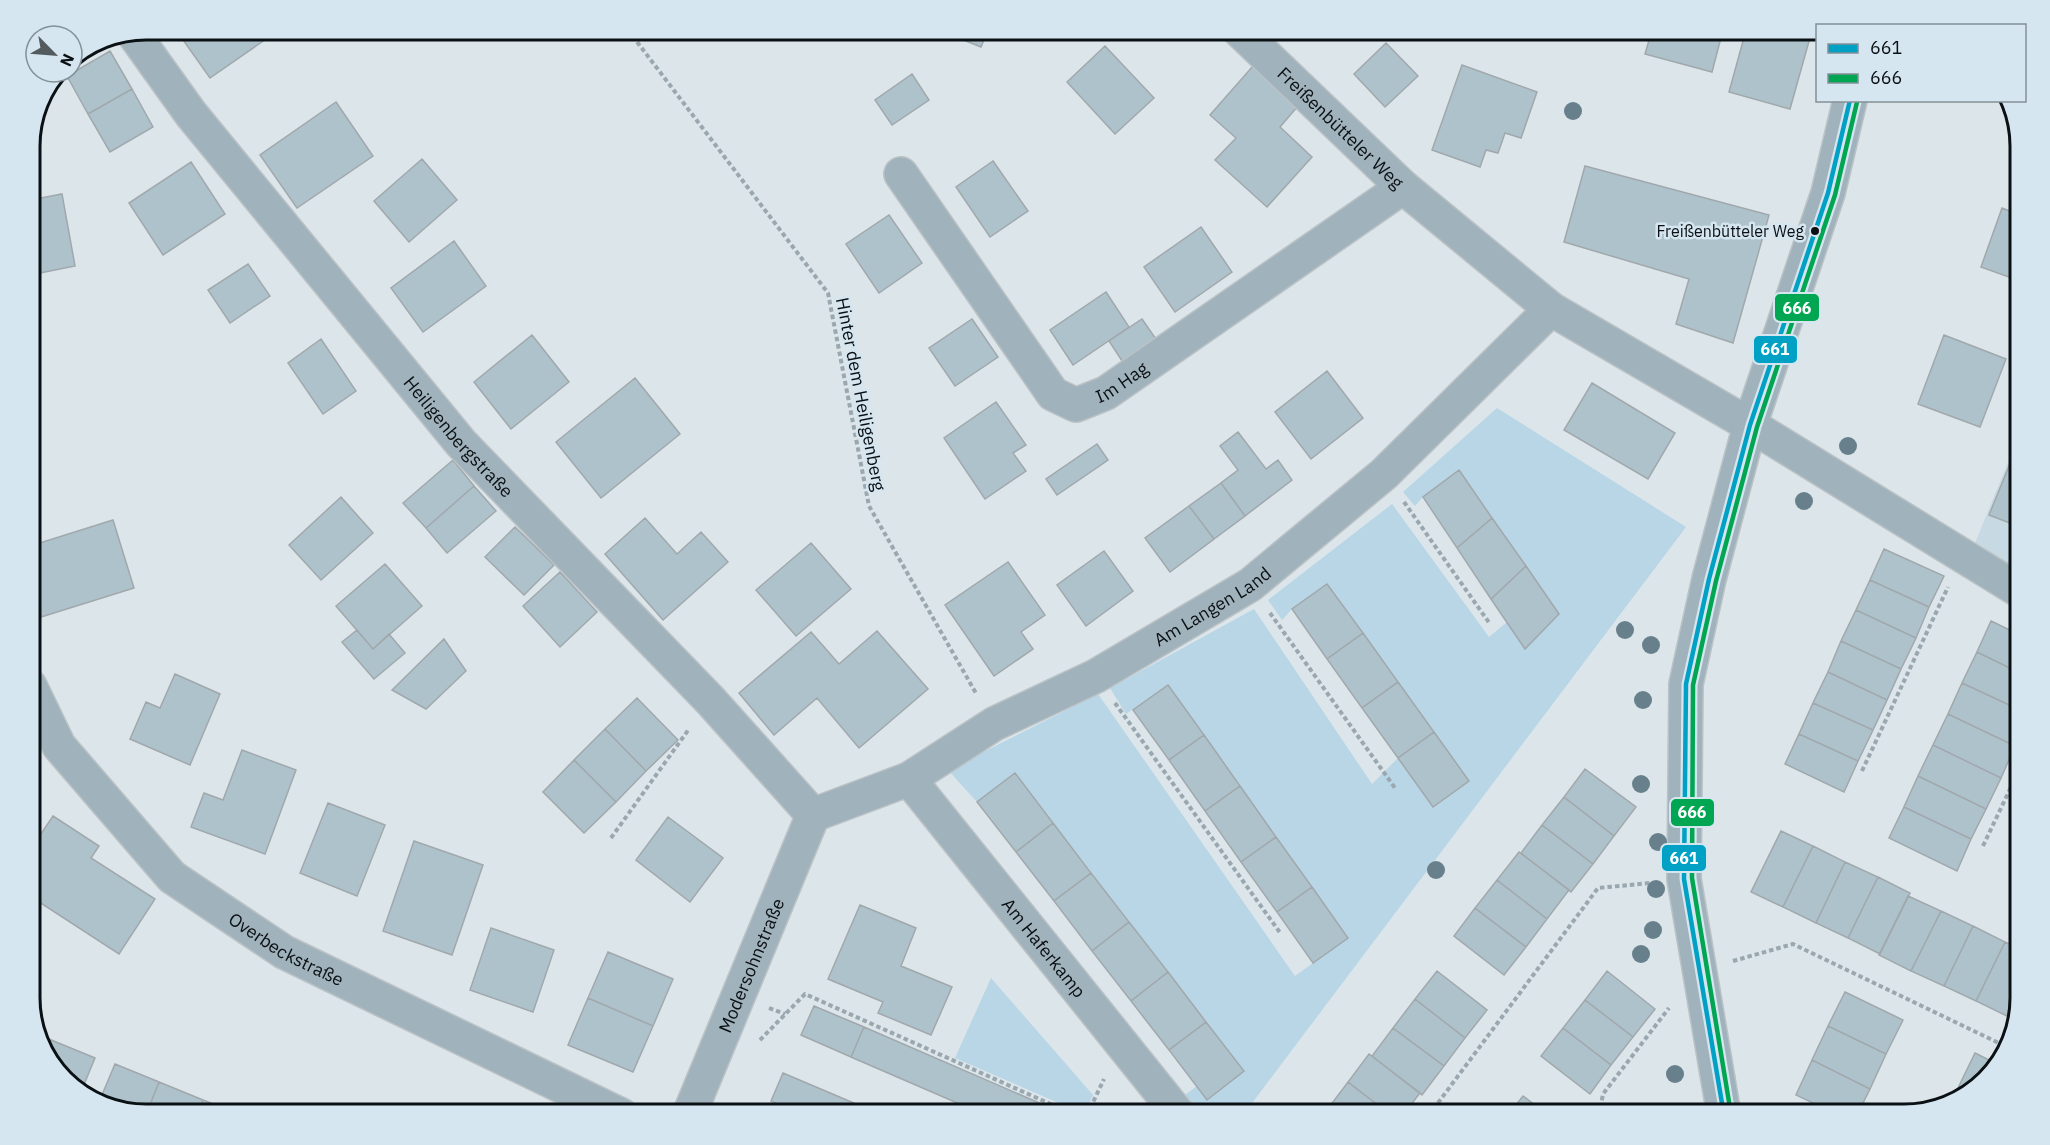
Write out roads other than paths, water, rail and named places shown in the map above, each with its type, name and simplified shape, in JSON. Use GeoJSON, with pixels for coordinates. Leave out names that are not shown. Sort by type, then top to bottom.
{"type":"FeatureCollection","features":[{"type":"Feature","properties":{"kind":"street","name":"Freißenbütteler Weg"},"geometry":{"type":"LineString","coordinates":[[1250,40],[1403,187],[1551,309],[1750,425],[2010,585]]}},
{"type":"Feature","properties":{"kind":"street","name":"Heiligenbergstraße"},"geometry":{"type":"LineString","coordinates":[[140,41],[191,114],[461,443],[710,700],[813,815]]}},
{"type":"Feature","properties":{"kind":"street"},"geometry":{"type":"LineString","coordinates":[[1722,1105],[1684,879],[1686,684],[1709,579],[1750,425],[1828,194],[1850,102]]}},
{"type":"Feature","properties":{"kind":"street","name":"Im Hag"},"geometry":{"type":"LineString","coordinates":[[901,174],[1053,394],[1076,405],[1106,393],[1403,187]]}},
{"type":"Feature","properties":{"kind":"street","name":"Am Langen Land"},"geometry":{"type":"LineString","coordinates":[[813,815],[909,779],[994,724],[1096,676],[1250,585],[1384,474],[1551,309]]}},
{"type":"Feature","properties":{"kind":"street","name":"Overbeckstraße"},"geometry":{"type":"LineString","coordinates":[[41,709],[59,746],[172,877],[284,952],[600,1105]]}},
{"type":"Feature","properties":{"kind":"street","name":"Am Haferkamp"},"geometry":{"type":"LineString","coordinates":[[909,779],[1171,1105]]}},
{"type":"Feature","properties":{"kind":"street","name":"Modersohnstraße"},"geometry":{"type":"LineString","coordinates":[[693,1105],[813,815]]}},
{"type":"Feature","properties":{"kind":"place","name":"Freißenbütteler Weg"},"geometry":{"type":"Point","coordinates":[1815,231]}}]}
